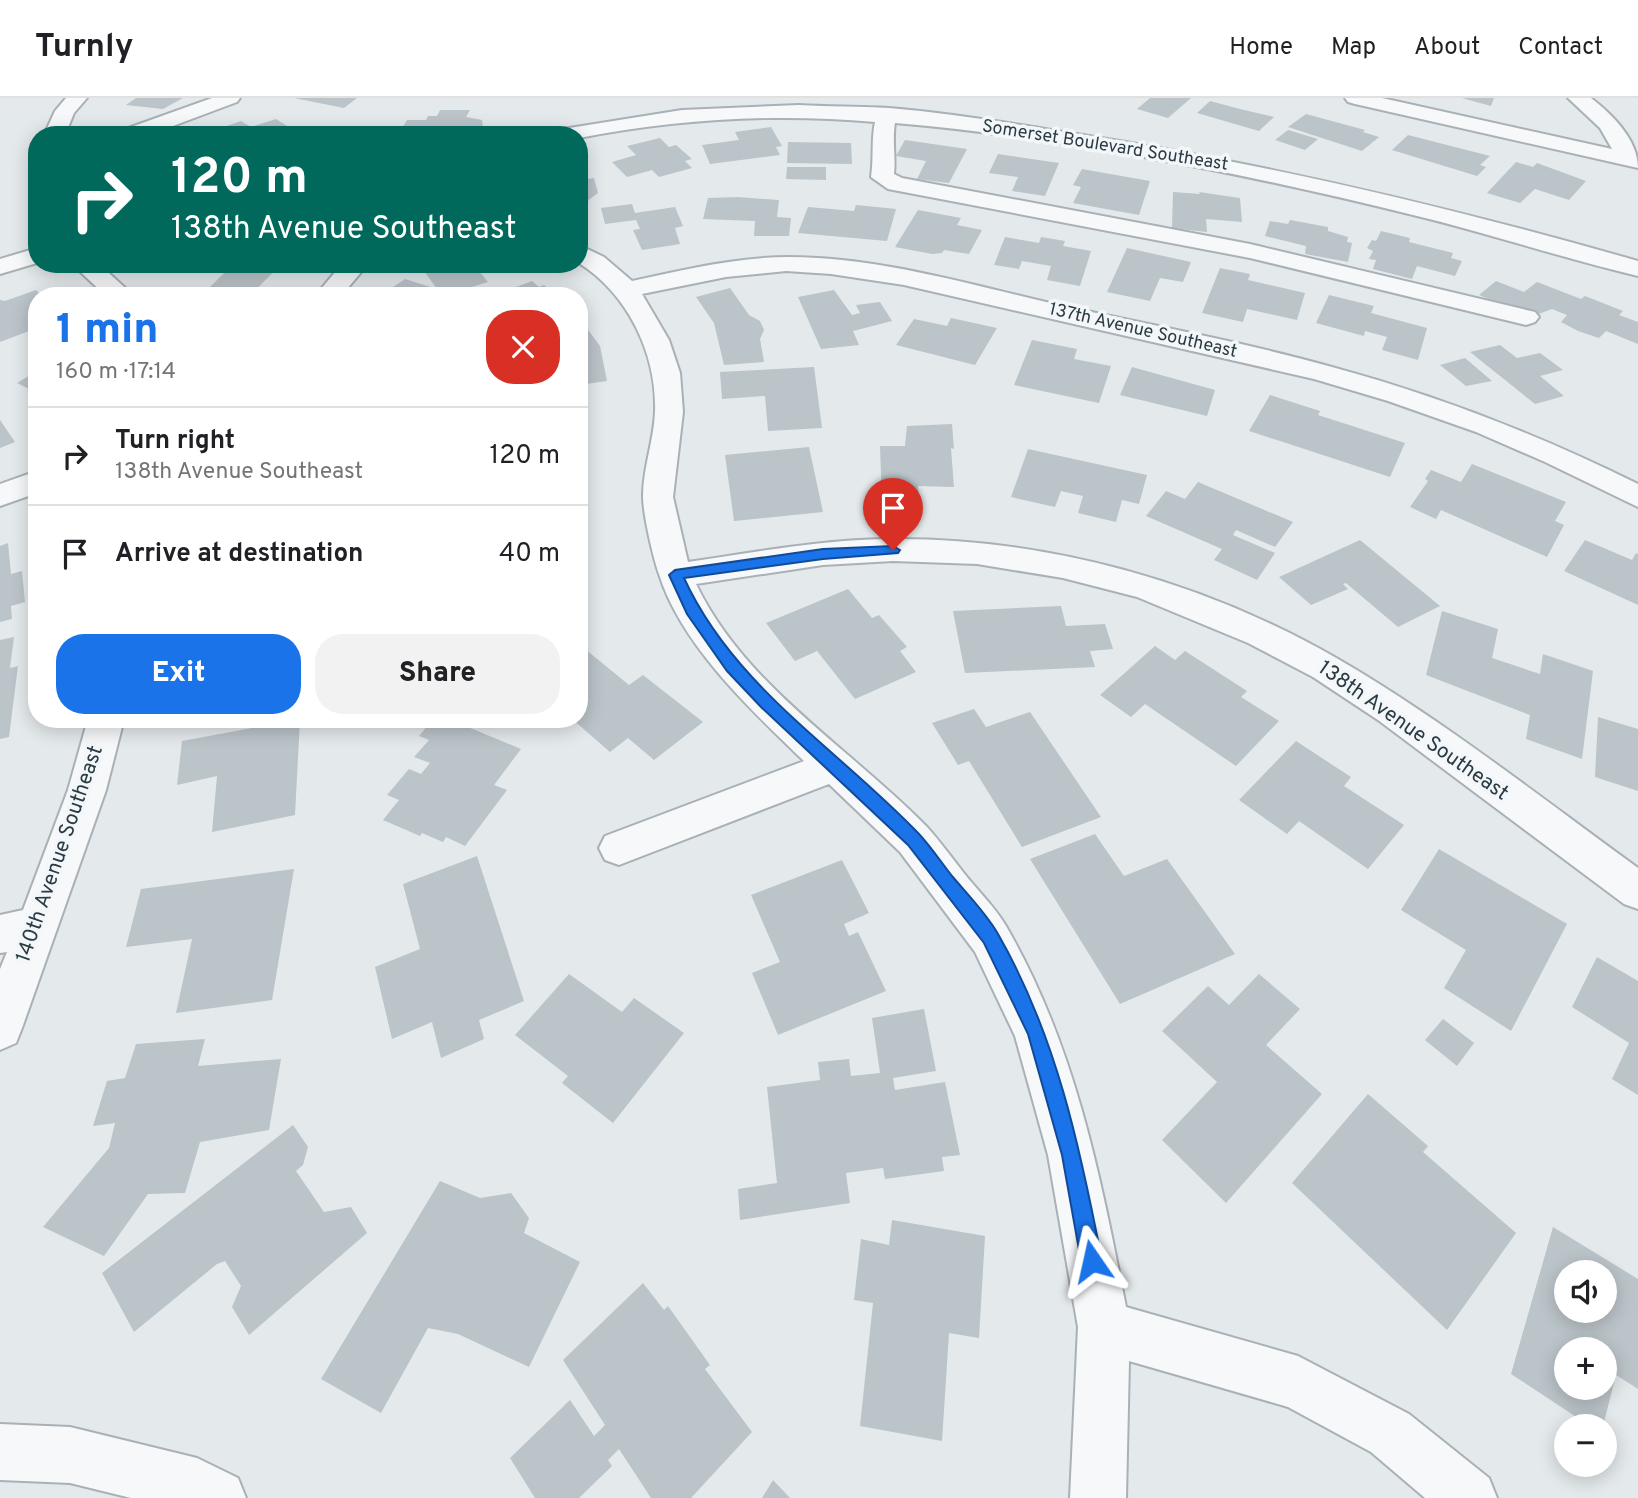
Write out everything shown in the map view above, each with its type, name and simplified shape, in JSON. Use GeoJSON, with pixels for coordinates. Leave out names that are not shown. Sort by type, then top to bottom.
{"type":"FeatureCollection","features":[{"type":"Feature","properties":{"kind":"street"},"geometry":{"type":"LineString","coordinates":[[58,126],[65,111],[77,98]]}},
{"type":"Feature","properties":{"kind":"street"},"geometry":{"type":"LineString","coordinates":[[155,126],[230,98]]}},
{"type":"Feature","properties":{"kind":"street"},"geometry":{"type":"LineString","coordinates":[[1354,98],[1632,159]]}},
{"type":"Feature","properties":{"kind":"street"},"geometry":{"type":"LineString","coordinates":[[1578,98],[1612,127],[1632,159]]}},
{"type":"Feature","properties":{"kind":"street","name":"Somerset Boulevard Southeast"},"geometry":{"type":"LineString","coordinates":[[588,128],[627,117],[680,109],[742,104],[832,102],[887,114],[1121,146],[1234,168],[1422,212],[1638,269]]}},
{"type":"Feature","properties":{"kind":"street"},"geometry":{"type":"LineString","coordinates":[[887,114],[882,137],[885,158],[882,177],[896,184],[1250,251],[1526,317]]}},
{"type":"Feature","properties":{"kind":"street"},"geometry":{"type":"LineString","coordinates":[[0,267],[28,258]]}},
{"type":"Feature","properties":{"kind":"street"},"geometry":{"type":"LineString","coordinates":[[588,258],[627,290],[656,340],[666,373],[669,412],[658,497],[675,575],[692,611],[733,667],[767,703],[914,840],[990,938],[1036,1032],[1072,1155],[1104,1327],[1098,1498]]}},
{"type":"Feature","properties":{"kind":"street","name":"137th Avenue Southeast"},"geometry":{"type":"LineString","coordinates":[[627,290],[694,274],[788,264],[841,267],[904,278],[1069,313],[1334,376],[1486,426],[1555,455],[1638,498]]}},
{"type":"Feature","properties":{"kind":"street"},"geometry":{"type":"LineString","coordinates":[[95,273],[111,287]]}},
{"type":"Feature","properties":{"kind":"street"},"geometry":{"type":"LineString","coordinates":[[335,287],[348,273]]}},
{"type":"Feature","properties":{"kind":"street"},"geometry":{"type":"LineString","coordinates":[[0,496],[28,485]]}},
{"type":"Feature","properties":{"kind":"street","name":"138th Avenue Southeast"},"geometry":{"type":"LineString","coordinates":[[675,575],[823,554],[893,550],[976,553],[1063,567],[1144,587],[1260,634],[1325,668],[1391,710],[1638,891]]}},
{"type":"Feature","properties":{"kind":"street","name":"140th Avenue Southeast"},"geometry":{"type":"LineString","coordinates":[[0,1028],[18,930],[87,790],[104,728]]}},
{"type":"Feature","properties":{"kind":"street"},"geometry":{"type":"LineString","coordinates":[[619,848],[836,765]]}},
{"type":"Feature","properties":{"kind":"street"},"geometry":{"type":"LineString","coordinates":[[1104,1327],[1298,1383],[1390,1433],[1469,1498]]}},
{"type":"Feature","properties":{"kind":"street"},"geometry":{"type":"LineString","coordinates":[[0,1452],[70,1455],[197,1486],[218,1498]]}},
{"type":"Feature","properties":{"kind":"building"},"geometry":{"type":"Polygon","coordinates":[[[136,98],[183,98],[163,109],[126,105],[136,98]]]}},
{"type":"Feature","properties":{"kind":"building"},"geometry":{"type":"Polygon","coordinates":[[[294,98],[357,98],[344,108],[294,98]]]}},
{"type":"Feature","properties":{"kind":"building"},"geometry":{"type":"Polygon","coordinates":[[[1150,98],[1191,98],[1168,118],[1137,109],[1150,98]]]}},
{"type":"Feature","properties":{"kind":"building"},"geometry":{"type":"Polygon","coordinates":[[[1462,98],[1494,98],[1491,106],[1462,98]]]}},
{"type":"Feature","properties":{"kind":"building"},"geometry":{"type":"Polygon","coordinates":[[[1210,101],[1274,117],[1259,131],[1197,113],[1210,101]]]}},
{"type":"Feature","properties":{"kind":"building"},"geometry":{"type":"Polygon","coordinates":[[[440,110],[470,110],[466,117],[482,120],[483,126],[403,126],[407,120],[426,120],[428,116],[437,116],[440,110]]]}},
{"type":"Feature","properties":{"kind":"building"},"geometry":{"type":"Polygon","coordinates":[[[1306,114],[1365,130],[1363,132],[1379,137],[1362,151],[1288,127],[1306,114]]]}},
{"type":"Feature","properties":{"kind":"building"},"geometry":{"type":"Polygon","coordinates":[[[276,119],[287,126],[254,126],[276,119]]]}},
{"type":"Feature","properties":{"kind":"building"},"geometry":{"type":"Polygon","coordinates":[[[241,121],[249,126],[227,126],[241,121]]]}},
{"type":"Feature","properties":{"kind":"building"},"geometry":{"type":"Polygon","coordinates":[[[771,127],[782,146],[776,147],[780,155],[710,164],[702,145],[739,140],[735,132],[771,127]]]}},
{"type":"Feature","properties":{"kind":"building"},"geometry":{"type":"Polygon","coordinates":[[[1288,130],[1318,139],[1305,150],[1275,140],[1288,130]]]}},
{"type":"Feature","properties":{"kind":"building"},"geometry":{"type":"Polygon","coordinates":[[[1408,135],[1490,156],[1480,165],[1486,167],[1477,176],[1392,150],[1408,135]]]}},
{"type":"Feature","properties":{"kind":"building"},"geometry":{"type":"Polygon","coordinates":[[[660,138],[669,147],[676,145],[692,159],[685,161],[692,168],[659,177],[652,170],[627,177],[612,162],[636,155],[627,146],[660,138]]]}},
{"type":"Feature","properties":{"kind":"building"},"geometry":{"type":"Polygon","coordinates":[[[905,140],[967,149],[949,183],[917,179],[926,161],[896,156],[905,140]]]}},
{"type":"Feature","properties":{"kind":"building"},"geometry":{"type":"Polygon","coordinates":[[[788,142],[851,143],[852,164],[787,163],[788,142]]]}},
{"type":"Feature","properties":{"kind":"building"},"geometry":{"type":"Polygon","coordinates":[[[998,154],[1059,163],[1045,196],[1012,191],[1018,177],[989,173],[998,154]]]}},
{"type":"Feature","properties":{"kind":"building"},"geometry":{"type":"Polygon","coordinates":[[[1516,162],[1533,167],[1537,163],[1586,181],[1569,200],[1535,189],[1520,203],[1487,193],[1516,162]]]}},
{"type":"Feature","properties":{"kind":"building"},"geometry":{"type":"Polygon","coordinates":[[[787,167],[826,167],[826,180],[786,179],[787,167]]]}},
{"type":"Feature","properties":{"kind":"building"},"geometry":{"type":"Polygon","coordinates":[[[1082,169],[1150,181],[1139,215],[1073,203],[1081,187],[1073,185],[1082,169]]]}},
{"type":"Feature","properties":{"kind":"building"},"geometry":{"type":"Polygon","coordinates":[[[594,178],[598,193],[588,200],[588,179],[594,178]]]}},
{"type":"Feature","properties":{"kind":"building"},"geometry":{"type":"Polygon","coordinates":[[[1173,192],[1200,194],[1199,192],[1240,198],[1242,222],[1206,219],[1207,232],[1172,228],[1173,192]]]}},
{"type":"Feature","properties":{"kind":"building"},"geometry":{"type":"Polygon","coordinates":[[[708,198],[779,200],[777,217],[791,218],[789,236],[754,236],[755,221],[703,219],[708,198]]]}},
{"type":"Feature","properties":{"kind":"building"},"geometry":{"type":"Polygon","coordinates":[[[632,204],[635,213],[675,207],[683,226],[675,228],[680,244],[642,250],[633,230],[640,229],[636,220],[605,224],[601,208],[632,204]]]}},
{"type":"Feature","properties":{"kind":"building"},"geometry":{"type":"Polygon","coordinates":[[[856,205],[896,209],[887,241],[798,233],[808,207],[854,211],[856,205]]]}},
{"type":"Feature","properties":{"kind":"building"},"geometry":{"type":"Polygon","coordinates":[[[918,210],[961,218],[957,225],[982,230],[969,254],[944,250],[942,253],[932,254],[895,247],[918,210]]]}},
{"type":"Feature","properties":{"kind":"building"},"geometry":{"type":"Polygon","coordinates":[[[1290,220],[1328,227],[1328,231],[1348,237],[1347,242],[1352,243],[1348,262],[1305,254],[1306,246],[1265,236],[1270,221],[1288,224],[1290,220]]]}},
{"type":"Feature","properties":{"kind":"building"},"geometry":{"type":"Polygon","coordinates":[[[1381,231],[1410,238],[1409,242],[1453,253],[1451,258],[1462,261],[1455,276],[1417,266],[1412,279],[1373,269],[1376,260],[1369,259],[1373,251],[1367,248],[1372,240],[1376,241],[1381,231]]]}},
{"type":"Feature","properties":{"kind":"building"},"geometry":{"type":"Polygon","coordinates":[[[1005,237],[1039,243],[1041,237],[1065,241],[1063,246],[1091,251],[1080,286],[1047,280],[1051,266],[1022,261],[1019,269],[994,265],[1005,237]]]}},
{"type":"Feature","properties":{"kind":"building"},"geometry":{"type":"Polygon","coordinates":[[[1127,248],[1191,262],[1183,282],[1160,278],[1150,301],[1107,292],[1127,248]]]}},
{"type":"Feature","properties":{"kind":"building"},"geometry":{"type":"Polygon","coordinates":[[[1220,268],[1250,274],[1248,280],[1305,293],[1297,320],[1247,309],[1243,322],[1202,313],[1220,268]]]}},
{"type":"Feature","properties":{"kind":"building"},"geometry":{"type":"Polygon","coordinates":[[[224,273],[272,273],[259,287],[210,287],[224,273]]]}},
{"type":"Feature","properties":{"kind":"building"},"geometry":{"type":"Polygon","coordinates":[[[425,273],[480,273],[488,282],[472,287],[436,287],[425,273]]]}},
{"type":"Feature","properties":{"kind":"building"},"geometry":{"type":"Polygon","coordinates":[[[405,279],[431,287],[393,287],[405,279]]]}},
{"type":"Feature","properties":{"kind":"building"},"geometry":{"type":"Polygon","coordinates":[[[532,281],[539,287],[516,287],[532,281]]]}},
{"type":"Feature","properties":{"kind":"building"},"geometry":{"type":"Polygon","coordinates":[[[1496,281],[1524,292],[1537,282],[1623,311],[1619,315],[1638,322],[1638,344],[1606,331],[1599,338],[1578,331],[1561,322],[1567,315],[1552,309],[1530,317],[1479,295],[1496,281]]]}},
{"type":"Feature","properties":{"kind":"building"},"geometry":{"type":"Polygon","coordinates":[[[730,288],[749,315],[760,321],[764,330],[760,339],[764,362],[724,365],[714,323],[696,297],[730,288]]]}},
{"type":"Feature","properties":{"kind":"building"},"geometry":{"type":"Polygon","coordinates":[[[834,290],[852,315],[860,313],[856,305],[880,302],[892,321],[853,331],[859,345],[821,349],[798,297],[834,290]]]}},
{"type":"Feature","properties":{"kind":"building"},"geometry":{"type":"Polygon","coordinates":[[[28,293],[28,331],[0,342],[0,300],[5,301],[28,293]]]}},
{"type":"Feature","properties":{"kind":"building"},"geometry":{"type":"Polygon","coordinates":[[[1329,295],[1374,306],[1371,313],[1427,328],[1418,360],[1382,350],[1387,337],[1365,331],[1364,336],[1316,323],[1329,295]]]}},
{"type":"Feature","properties":{"kind":"building"},"geometry":{"type":"Polygon","coordinates":[[[951,318],[997,328],[975,365],[896,345],[914,319],[947,326],[951,318]]]}},
{"type":"Feature","properties":{"kind":"building"},"geometry":{"type":"Polygon","coordinates":[[[588,330],[600,346],[607,381],[588,384],[588,330]]]}},
{"type":"Feature","properties":{"kind":"building"},"geometry":{"type":"Polygon","coordinates":[[[1032,340],[1077,349],[1074,359],[1111,366],[1099,403],[1014,385],[1032,340]]]}},
{"type":"Feature","properties":{"kind":"building"},"geometry":{"type":"Polygon","coordinates":[[[1500,345],[1517,358],[1540,353],[1563,370],[1540,376],[1564,396],[1535,404],[1470,352],[1500,345]]]}},
{"type":"Feature","properties":{"kind":"building"},"geometry":{"type":"Polygon","coordinates":[[[1465,358],[1492,381],[1466,386],[1440,365],[1465,358]]]}},
{"type":"Feature","properties":{"kind":"building"},"geometry":{"type":"Polygon","coordinates":[[[814,367],[822,428],[768,431],[765,396],[722,399],[720,372],[814,367]]]}},
{"type":"Feature","properties":{"kind":"building"},"geometry":{"type":"Polygon","coordinates":[[[1132,367],[1215,390],[1207,416],[1120,395],[1132,367]]]}},
{"type":"Feature","properties":{"kind":"building"},"geometry":{"type":"Polygon","coordinates":[[[28,376],[28,388],[17,383],[28,376]]]}},
{"type":"Feature","properties":{"kind":"building"},"geometry":{"type":"Polygon","coordinates":[[[1270,395],[1320,411],[1318,415],[1405,443],[1390,477],[1249,431],[1270,395]]]}},
{"type":"Feature","properties":{"kind":"building"},"geometry":{"type":"Polygon","coordinates":[[[0,420],[15,442],[0,448],[0,420]]]}},
{"type":"Feature","properties":{"kind":"building"},"geometry":{"type":"Polygon","coordinates":[[[952,424],[954,487],[918,486],[919,504],[882,504],[880,446],[905,446],[907,426],[952,424]]]}},
{"type":"Feature","properties":{"kind":"building"},"geometry":{"type":"Polygon","coordinates":[[[809,447],[823,512],[734,521],[725,455],[809,447]]]}},
{"type":"Feature","properties":{"kind":"building"},"geometry":{"type":"Polygon","coordinates":[[[1028,449],[1147,475],[1139,504],[1122,500],[1116,522],[1078,513],[1083,496],[1061,491],[1055,507],[1011,497],[1028,449]]]}},
{"type":"Feature","properties":{"kind":"building"},"geometry":{"type":"Polygon","coordinates":[[[1472,464],[1566,502],[1555,521],[1564,525],[1547,557],[1441,510],[1436,519],[1410,507],[1428,481],[1425,479],[1431,470],[1461,482],[1472,464]]]}},
{"type":"Feature","properties":{"kind":"building"},"geometry":{"type":"Polygon","coordinates":[[[1198,482],[1293,522],[1275,547],[1236,530],[1233,535],[1275,553],[1257,580],[1214,560],[1222,549],[1146,516],[1166,491],[1185,499],[1198,482]]]}},
{"type":"Feature","properties":{"kind":"building"},"geometry":{"type":"Polygon","coordinates":[[[1360,540],[1440,606],[1398,627],[1346,583],[1343,584],[1348,589],[1311,605],[1279,577],[1360,540]]]}},
{"type":"Feature","properties":{"kind":"building"},"geometry":{"type":"Polygon","coordinates":[[[1585,540],[1632,560],[1636,553],[1638,554],[1638,605],[1564,571],[1585,540]]]}},
{"type":"Feature","properties":{"kind":"building"},"geometry":{"type":"Polygon","coordinates":[[[8,543],[11,574],[22,571],[25,602],[11,606],[12,619],[0,622],[0,546],[8,543]]]}},
{"type":"Feature","properties":{"kind":"building"},"geometry":{"type":"Polygon","coordinates":[[[848,589],[872,618],[879,615],[907,647],[900,651],[916,672],[855,699],[817,651],[795,661],[766,623],[848,589]]]}},
{"type":"Feature","properties":{"kind":"building"},"geometry":{"type":"Polygon","coordinates":[[[1061,606],[1066,626],[1105,624],[1113,649],[1090,651],[1095,667],[965,673],[953,611],[1061,606]]]}},
{"type":"Feature","properties":{"kind":"building"},"geometry":{"type":"Polygon","coordinates":[[[1442,611],[1498,629],[1492,658],[1540,674],[1543,654],[1593,671],[1582,759],[1526,739],[1530,715],[1426,675],[1442,611]]]}},
{"type":"Feature","properties":{"kind":"building"},"geometry":{"type":"Polygon","coordinates":[[[14,637],[10,668],[18,666],[9,737],[0,739],[0,640],[14,637]]]}},
{"type":"Feature","properties":{"kind":"building"},"geometry":{"type":"Polygon","coordinates":[[[1155,646],[1175,660],[1185,651],[1247,691],[1241,697],[1279,721],[1236,766],[1145,704],[1131,717],[1100,695],[1155,646]]]}},
{"type":"Feature","properties":{"kind":"building"},"geometry":{"type":"Polygon","coordinates":[[[588,651],[629,685],[643,675],[703,722],[654,760],[628,738],[610,752],[582,728],[588,728],[588,651]]]}},
{"type":"Feature","properties":{"kind":"building"},"geometry":{"type":"Polygon","coordinates":[[[974,709],[986,727],[1030,712],[1101,817],[1022,847],[969,761],[958,765],[932,723],[974,709]]]}},
{"type":"Feature","properties":{"kind":"building"},"geometry":{"type":"Polygon","coordinates":[[[1598,717],[1638,729],[1638,791],[1595,777],[1598,717]]]}},
{"type":"Feature","properties":{"kind":"building"},"geometry":{"type":"Polygon","coordinates":[[[252,728],[300,728],[295,815],[212,832],[217,776],[177,785],[182,741],[252,728]]]}},
{"type":"Feature","properties":{"kind":"building"},"geometry":{"type":"Polygon","coordinates":[[[426,728],[470,728],[521,749],[494,785],[507,790],[465,846],[446,837],[443,842],[422,833],[420,836],[383,820],[399,800],[387,795],[409,769],[421,774],[430,763],[414,757],[429,740],[419,736],[426,728]]]}},
{"type":"Feature","properties":{"kind":"building"},"geometry":{"type":"Polygon","coordinates":[[[1296,741],[1351,777],[1344,786],[1404,825],[1368,869],[1299,821],[1287,834],[1239,800],[1296,741]]]}},
{"type":"Feature","properties":{"kind":"building"},"geometry":{"type":"Polygon","coordinates":[[[1095,834],[1124,876],[1167,859],[1235,954],[1120,1004],[1030,859],[1095,834]]]}},
{"type":"Feature","properties":{"kind":"building"},"geometry":{"type":"Polygon","coordinates":[[[1439,849],[1567,924],[1511,1031],[1444,988],[1466,950],[1401,910],[1439,849]]]}},
{"type":"Feature","properties":{"kind":"building"},"geometry":{"type":"Polygon","coordinates":[[[477,856],[524,1001],[479,1020],[484,1039],[441,1058],[432,1022],[392,1039],[375,967],[420,949],[403,884],[477,856]]]}},
{"type":"Feature","properties":{"kind":"building"},"geometry":{"type":"Polygon","coordinates":[[[842,860],[869,913],[844,924],[849,936],[858,932],[886,991],[778,1035],[752,973],[780,962],[751,895],[842,860]]]}},
{"type":"Feature","properties":{"kind":"building"},"geometry":{"type":"Polygon","coordinates":[[[294,869],[272,1000],[176,1013],[192,939],[126,947],[141,889],[294,869]]]}},
{"type":"Feature","properties":{"kind":"building"},"geometry":{"type":"Polygon","coordinates":[[[1597,957],[1638,981],[1638,1095],[1612,1079],[1629,1043],[1572,1007],[1597,957]]]}},
{"type":"Feature","properties":{"kind":"building"},"geometry":{"type":"Polygon","coordinates":[[[569,974],[622,1012],[634,998],[684,1033],[613,1123],[562,1083],[568,1076],[515,1035],[569,974]]]}},
{"type":"Feature","properties":{"kind":"building"},"geometry":{"type":"Polygon","coordinates":[[[1259,974],[1300,1009],[1266,1045],[1322,1094],[1226,1203],[1162,1140],[1217,1082],[1162,1031],[1208,986],[1229,1005],[1259,974]]]}},
{"type":"Feature","properties":{"kind":"building"},"geometry":{"type":"Polygon","coordinates":[[[924,1009],[936,1071],[893,1078],[895,1090],[945,1082],[960,1155],[942,1157],[944,1171],[885,1179],[883,1168],[846,1173],[850,1203],[740,1220],[738,1189],[777,1183],[767,1087],[820,1080],[818,1062],[849,1059],[851,1076],[880,1073],[872,1018],[924,1009]]]}},
{"type":"Feature","properties":{"kind":"building"},"geometry":{"type":"Polygon","coordinates":[[[1443,1019],[1474,1043],[1457,1066],[1425,1040],[1443,1019]]]}},
{"type":"Feature","properties":{"kind":"building"},"geometry":{"type":"Polygon","coordinates":[[[205,1039],[198,1066],[281,1059],[269,1130],[200,1142],[185,1193],[148,1194],[104,1256],[43,1227],[109,1148],[115,1123],[93,1126],[107,1081],[125,1078],[136,1044],[205,1039]]]}},
{"type":"Feature","properties":{"kind":"building"},"geometry":{"type":"Polygon","coordinates":[[[1368,1094],[1428,1146],[1423,1152],[1516,1233],[1447,1330],[1292,1183],[1368,1094]]]}},
{"type":"Feature","properties":{"kind":"building"},"geometry":{"type":"Polygon","coordinates":[[[293,1125],[308,1147],[303,1165],[296,1171],[324,1212],[351,1207],[367,1233],[249,1335],[232,1307],[241,1286],[225,1261],[217,1264],[134,1332],[102,1273],[293,1125]]]}},
{"type":"Feature","properties":{"kind":"building"},"geometry":{"type":"Polygon","coordinates":[[[440,1181],[480,1198],[511,1193],[529,1218],[524,1233],[580,1262],[529,1367],[458,1334],[428,1328],[381,1413],[321,1379],[440,1181]]]}},
{"type":"Feature","properties":{"kind":"building"},"geometry":{"type":"Polygon","coordinates":[[[892,1220],[985,1236],[979,1338],[949,1333],[942,1441],[860,1426],[873,1303],[854,1300],[861,1239],[889,1245],[892,1220]]]}},
{"type":"Feature","properties":{"kind":"building"},"geometry":{"type":"Polygon","coordinates":[[[1553,1227],[1607,1260],[1554,1260],[1554,1323],[1617,1323],[1617,1266],[1638,1279],[1638,1389],[1617,1376],[1617,1337],[1554,1337],[1554,1400],[1610,1400],[1606,1414],[1572,1414],[1511,1374],[1553,1227]]]}},
{"type":"Feature","properties":{"kind":"building"},"geometry":{"type":"Polygon","coordinates":[[[643,1283],[664,1310],[668,1306],[710,1365],[705,1369],[752,1432],[691,1498],[651,1498],[619,1449],[608,1460],[612,1466],[579,1498],[535,1498],[510,1458],[570,1400],[594,1436],[605,1425],[563,1360],[643,1283]]]}},
{"type":"Feature","properties":{"kind":"building"},"geometry":{"type":"Polygon","coordinates":[[[773,1480],[790,1498],[762,1498],[773,1480]]]}},
{"type":"Feature","properties":{"kind":"route"},"geometry":{"type":"LineString","coordinates":[[893,550],[823,554],[675,575],[692,611],[733,667],[767,703],[914,840],[990,938],[1036,1032],[1072,1155],[1092,1261]]}}]}
